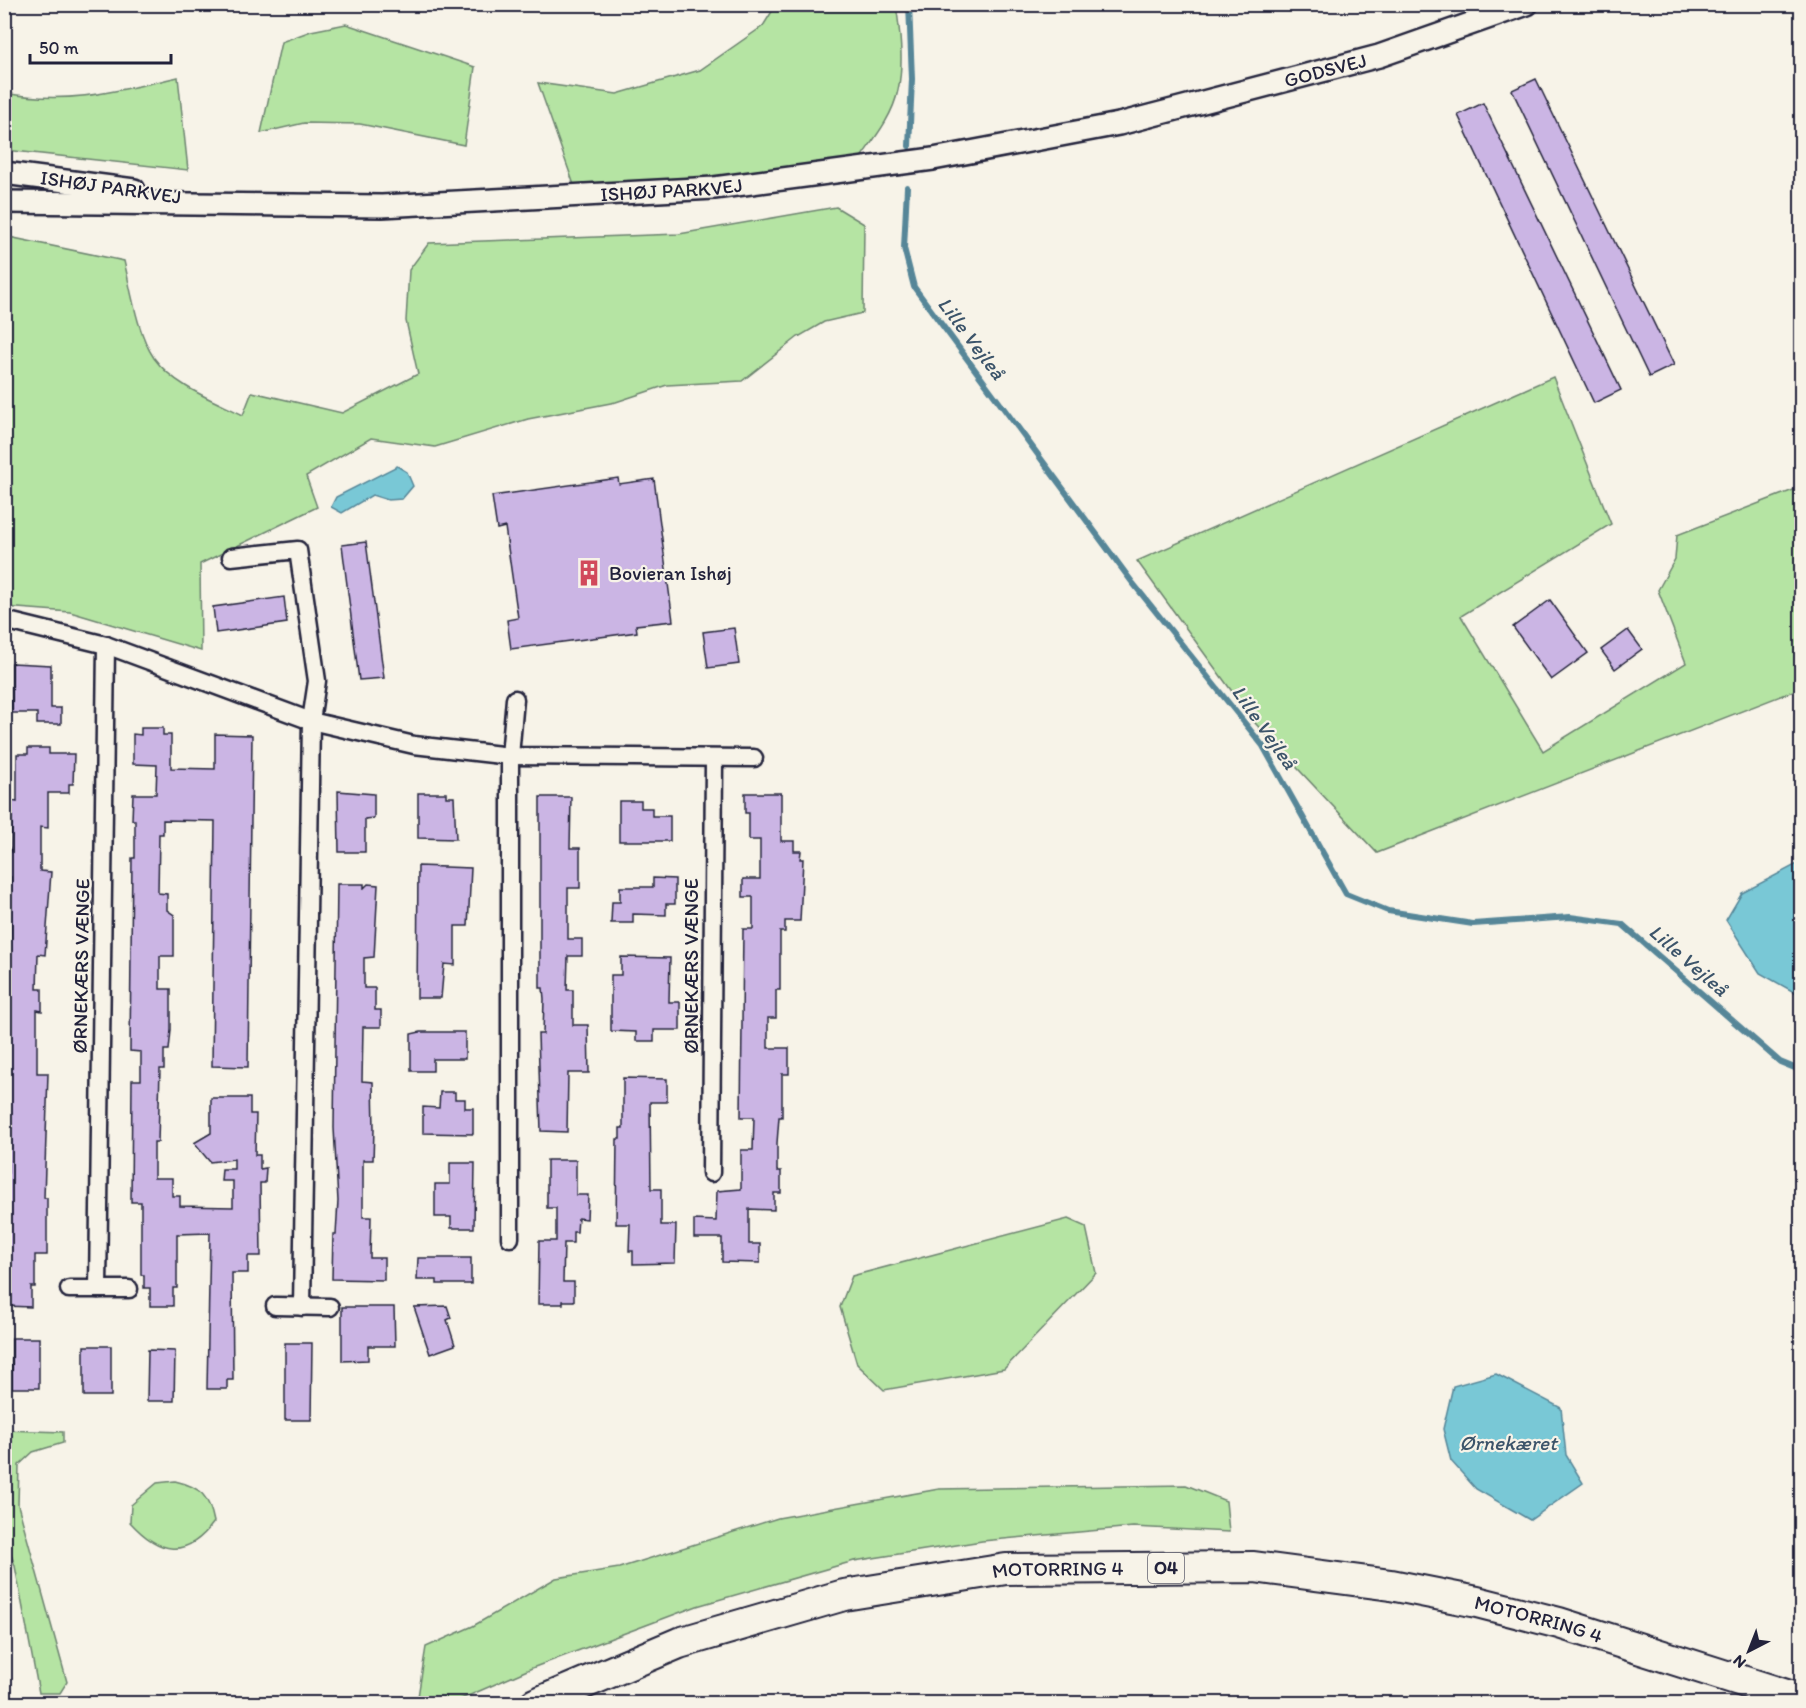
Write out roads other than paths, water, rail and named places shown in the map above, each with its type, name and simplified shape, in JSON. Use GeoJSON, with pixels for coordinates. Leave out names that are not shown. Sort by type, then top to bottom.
{"type":"FeatureCollection","features":[{"type":"Feature","properties":{"kind":"highway","name":"MOTORRING 4"},"geometry":{"type":"LineString","coordinates":[[535,1704],[679,1643],[844,1595],[1006,1569],[1242,1567],[1391,1585],[1477,1602],[1559,1623],[1802,1700]]}},
{"type":"Feature","properties":{"kind":"street","name":"GODSVEJ"},"geometry":{"type":"LineString","coordinates":[[1119,124],[1379,56],[1527,4]]}},
{"type":"Feature","properties":{"kind":"street","name":"ISHØJ PARKVEJ"},"geometry":{"type":"LineString","coordinates":[[4,202],[218,202],[382,206],[714,188],[933,159],[1119,124]]}},
{"type":"Feature","properties":{"kind":"street","name":"ISHØJ PARKVEJ"},"geometry":{"type":"LineString","coordinates":[[4,173],[218,202]]}},
{"type":"Feature","properties":{"kind":"street"},"geometry":{"type":"LineString","coordinates":[[231,557],[298,550],[317,681],[311,721],[302,1307]]}},
{"type":"Feature","properties":{"kind":"street"},"geometry":{"type":"LineString","coordinates":[[4,620],[106,645],[311,721],[414,745],[510,756],[714,760],[754,758]]}},
{"type":"Feature","properties":{"kind":"street","name":"ØRNEKÆRS VÆNGE"},"geometry":{"type":"LineString","coordinates":[[98,1289],[106,645]]}},
{"type":"Feature","properties":{"kind":"street"},"geometry":{"type":"LineString","coordinates":[[510,1238],[510,756],[515,699]]}},
{"type":"Feature","properties":{"kind":"street","name":"ØRNEKÆRS VÆNGE"},"geometry":{"type":"LineString","coordinates":[[711,1173],[714,760]]}},
{"type":"Feature","properties":{"kind":"street"},"geometry":{"type":"LineString","coordinates":[[69,1288],[129,1289]]}},
{"type":"Feature","properties":{"kind":"street"},"geometry":{"type":"LineString","coordinates":[[275,1306],[330,1307]]}},
{"type":"Feature","properties":{"kind":"water"},"geometry":{"type":"Polygon","coordinates":[[[397,466],[407,472],[413,486],[402,499],[388,500],[372,495],[342,513],[331,507],[336,497],[397,466]]]}},
{"type":"Feature","properties":{"kind":"water"},"geometry":{"type":"Polygon","coordinates":[[[1801,862],[1801,996],[1760,973],[1726,920],[1742,893],[1801,862]]]}},
{"type":"Feature","properties":{"kind":"water","name":"Ørnekæret"},"geometry":{"type":"Polygon","coordinates":[[[1496,1374],[1561,1408],[1566,1455],[1583,1483],[1530,1520],[1476,1489],[1451,1461],[1443,1429],[1453,1386],[1496,1374]]]}},
{"type":"Feature","properties":{"kind":"waterway","name":"Lille Vejleå"},"geometry":{"type":"LineString","coordinates":[[909,4],[912,79],[909,146]]}},
{"type":"Feature","properties":{"kind":"waterway","name":"Lille Vejleå"},"geometry":{"type":"LineString","coordinates":[[907,187],[904,248],[914,287],[1132,582],[1263,746],[1346,894],[1388,911],[1473,924],[1570,917],[1622,924],[1780,1062],[1802,1071]]}},
{"type":"Feature","properties":{"kind":"place","name":"Bovieran Ishøj"},"geometry":{"type":"Point","coordinates":[589,573]}}]}
